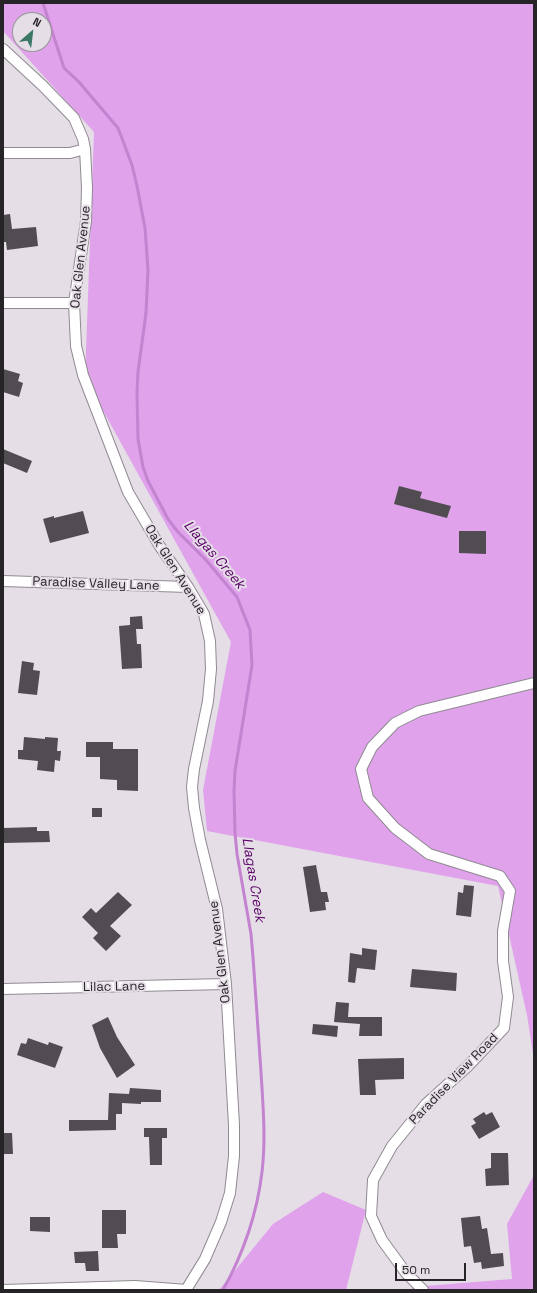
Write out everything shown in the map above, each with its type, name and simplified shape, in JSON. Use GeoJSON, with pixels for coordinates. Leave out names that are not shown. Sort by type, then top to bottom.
{"type":"FeatureCollection","features":[{"type":"Feature","properties":{"kind":"street","name":"Oak Glen Avenue"},"geometry":{"type":"LineString","coordinates":[[3,49],[43,86],[74,118],[83,139],[87,188],[86,221],[74,303],[76,346],[83,375],[128,492],[159,545],[204,614],[210,641],[211,669],[208,702],[194,769],[192,787],[200,840],[217,910],[226,984],[234,1125],[234,1156],[230,1193],[221,1222],[205,1259],[187,1290]]}},
{"type":"Feature","properties":{"kind":"street"},"geometry":{"type":"LineString","coordinates":[[3,153],[70,153],[85,149]]}},
{"type":"Feature","properties":{"kind":"street"},"geometry":{"type":"LineString","coordinates":[[3,303],[74,303]]}},
{"type":"Feature","properties":{"kind":"street","name":"Paradise Valley Lane"},"geometry":{"type":"LineString","coordinates":[[3,581],[188,588]]}},
{"type":"Feature","properties":{"kind":"street","name":"Paradise View Road"},"geometry":{"type":"LineString","coordinates":[[423,1290],[406,1273],[382,1240],[371,1216],[373,1180],[392,1146],[426,1104],[467,1067],[504,1028],[508,996],[503,961],[503,931],[510,891],[500,876],[430,854],[395,828],[368,798],[361,770],[372,747],[395,723],[419,711],[534,684]]}},
{"type":"Feature","properties":{"kind":"street","name":"Lilac Lane"},"geometry":{"type":"LineString","coordinates":[[3,989],[226,984]]}},
{"type":"Feature","properties":{"kind":"street"},"geometry":{"type":"LineString","coordinates":[[3,1290],[135,1286],[187,1290]]}},
{"type":"Feature","properties":{"kind":"shaded area"},"geometry":{"type":"Polygon","coordinates":[[[3,3],[534,3],[534,1060],[527,1015],[498,886],[207,831],[203,790],[231,642],[85,378],[94,132],[22,52],[52,52],[52,12],[12,12],[12,41],[3,31],[3,3]]]}},
{"type":"Feature","properties":{"kind":"shaded area"},"geometry":{"type":"Polygon","coordinates":[[[534,1175],[534,1290],[411,1290],[413,1287],[512,1279],[507,1224],[534,1175]]]}},
{"type":"Feature","properties":{"kind":"shaded area"},"geometry":{"type":"Polygon","coordinates":[[[323,1192],[366,1210],[346,1290],[219,1290],[273,1224],[323,1192]]]}},
{"type":"Feature","properties":{"kind":"building"},"geometry":{"type":"Polygon","coordinates":[[[10,214],[12,229],[36,227],[38,246],[7,250],[6,242],[3,242],[3,215],[10,214]]]}},
{"type":"Feature","properties":{"kind":"building"},"geometry":{"type":"Polygon","coordinates":[[[3,369],[20,374],[18,381],[23,383],[19,397],[3,392],[3,369]]]}},
{"type":"Feature","properties":{"kind":"building"},"geometry":{"type":"Polygon","coordinates":[[[3,449],[32,461],[27,473],[3,463],[3,449]]]}},
{"type":"Feature","properties":{"kind":"building"},"geometry":{"type":"Polygon","coordinates":[[[399,486],[422,492],[420,498],[451,506],[447,518],[394,504],[399,486]]]}},
{"type":"Feature","properties":{"kind":"building"},"geometry":{"type":"Polygon","coordinates":[[[83,511],[89,533],[50,543],[43,519],[83,511]]]}},
{"type":"Feature","properties":{"kind":"building"},"geometry":{"type":"Polygon","coordinates":[[[459,531],[486,531],[486,554],[459,553],[459,531]]]}},
{"type":"Feature","properties":{"kind":"building"},"geometry":{"type":"Polygon","coordinates":[[[142,616],[143,629],[136,629],[137,644],[141,644],[142,668],[122,669],[119,626],[130,625],[130,617],[142,616]]]}},
{"type":"Feature","properties":{"kind":"building"},"geometry":{"type":"Polygon","coordinates":[[[22,661],[34,663],[33,670],[40,671],[37,695],[18,693],[22,661]]]}},
{"type":"Feature","properties":{"kind":"building"},"geometry":{"type":"Polygon","coordinates":[[[24,737],[45,739],[45,737],[58,738],[57,751],[61,751],[60,761],[55,760],[54,772],[37,770],[38,761],[18,759],[18,750],[23,750],[24,737]]]}},
{"type":"Feature","properties":{"kind":"building"},"geometry":{"type":"Polygon","coordinates":[[[86,742],[113,742],[113,749],[138,749],[138,791],[117,790],[117,780],[100,779],[100,757],[86,757],[86,742]]]}},
{"type":"Feature","properties":{"kind":"building"},"geometry":{"type":"Polygon","coordinates":[[[92,808],[102,808],[102,817],[92,817],[92,808]]]}},
{"type":"Feature","properties":{"kind":"building"},"geometry":{"type":"Polygon","coordinates":[[[37,827],[37,831],[49,831],[50,842],[3,843],[3,828],[37,827]]]}},
{"type":"Feature","properties":{"kind":"building"},"geometry":{"type":"Polygon","coordinates":[[[316,865],[321,892],[327,892],[329,902],[325,902],[326,910],[310,912],[303,867],[316,865]]]}},
{"type":"Feature","properties":{"kind":"building"},"geometry":{"type":"Polygon","coordinates":[[[464,885],[474,886],[471,917],[456,915],[458,892],[463,893],[464,885]]]}},
{"type":"Feature","properties":{"kind":"building"},"geometry":{"type":"Polygon","coordinates":[[[118,892],[132,905],[110,926],[121,936],[106,951],[93,938],[98,933],[82,917],[91,908],[96,913],[118,892]]]}},
{"type":"Feature","properties":{"kind":"building"},"geometry":{"type":"Polygon","coordinates":[[[362,948],[377,950],[375,970],[357,968],[355,983],[348,982],[350,953],[362,955],[362,948]]]}},
{"type":"Feature","properties":{"kind":"building"},"geometry":{"type":"Polygon","coordinates":[[[412,969],[457,973],[456,991],[410,987],[412,969]]]}},
{"type":"Feature","properties":{"kind":"building"},"geometry":{"type":"Polygon","coordinates":[[[336,1002],[349,1003],[348,1017],[382,1017],[382,1036],[359,1036],[360,1024],[334,1022],[336,1002]]]}},
{"type":"Feature","properties":{"kind":"building"},"geometry":{"type":"Polygon","coordinates":[[[108,1017],[117,1037],[135,1065],[117,1078],[100,1048],[92,1025],[108,1017]]]}},
{"type":"Feature","properties":{"kind":"building"},"geometry":{"type":"Polygon","coordinates":[[[313,1024],[338,1026],[337,1037],[312,1034],[313,1024]]]}},
{"type":"Feature","properties":{"kind":"building"},"geometry":{"type":"Polygon","coordinates":[[[28,1038],[48,1045],[49,1042],[63,1047],[55,1068],[17,1055],[21,1043],[26,1044],[28,1038]]]}},
{"type":"Feature","properties":{"kind":"building"},"geometry":{"type":"Polygon","coordinates":[[[404,1058],[404,1079],[375,1080],[376,1095],[360,1095],[358,1059],[404,1058]]]}},
{"type":"Feature","properties":{"kind":"building"},"geometry":{"type":"Polygon","coordinates":[[[130,1088],[161,1090],[161,1102],[141,1102],[141,1104],[122,1103],[122,1114],[116,1114],[116,1130],[69,1131],[69,1120],[108,1120],[109,1093],[129,1094],[130,1088]]]}},
{"type":"Feature","properties":{"kind":"building"},"geometry":{"type":"Polygon","coordinates":[[[484,1112],[486,1115],[492,1112],[500,1127],[479,1139],[471,1126],[476,1123],[473,1119],[484,1112]]]}},
{"type":"Feature","properties":{"kind":"building"},"geometry":{"type":"Polygon","coordinates":[[[144,1128],[167,1128],[167,1138],[162,1138],[162,1165],[150,1165],[149,1137],[144,1137],[144,1128]]]}},
{"type":"Feature","properties":{"kind":"building"},"geometry":{"type":"Polygon","coordinates":[[[3,1133],[12,1133],[13,1154],[3,1154],[3,1133]]]}},
{"type":"Feature","properties":{"kind":"building"},"geometry":{"type":"Polygon","coordinates":[[[491,1153],[508,1153],[509,1185],[486,1186],[485,1169],[491,1168],[491,1153]]]}},
{"type":"Feature","properties":{"kind":"building"},"geometry":{"type":"Polygon","coordinates":[[[102,1210],[126,1210],[126,1234],[117,1234],[118,1248],[102,1248],[102,1210]]]}},
{"type":"Feature","properties":{"kind":"building"},"geometry":{"type":"Polygon","coordinates":[[[480,1216],[482,1229],[487,1228],[491,1254],[503,1253],[504,1266],[482,1269],[481,1262],[474,1263],[471,1246],[464,1247],[461,1218],[480,1216]]]}},
{"type":"Feature","properties":{"kind":"building"},"geometry":{"type":"Polygon","coordinates":[[[30,1217],[50,1217],[50,1232],[30,1231],[30,1217]]]}},
{"type":"Feature","properties":{"kind":"building"},"geometry":{"type":"Polygon","coordinates":[[[98,1251],[99,1271],[86,1271],[85,1263],[75,1263],[74,1252],[98,1251]]]}},
{"type":"Feature","properties":{"kind":"waterway","name":"Llagas Creek"},"geometry":{"type":"LineString","coordinates":[[43,3],[64,68],[79,82],[118,128],[132,165],[137,186],[145,228],[148,270],[146,313],[138,372],[137,393],[138,439],[143,467],[148,481],[168,519],[177,531],[206,560],[237,597],[250,630],[252,665],[235,771],[235,833],[237,854],[251,934],[263,1097],[264,1147],[260,1188],[253,1218],[243,1248],[223,1290]]}}]}
